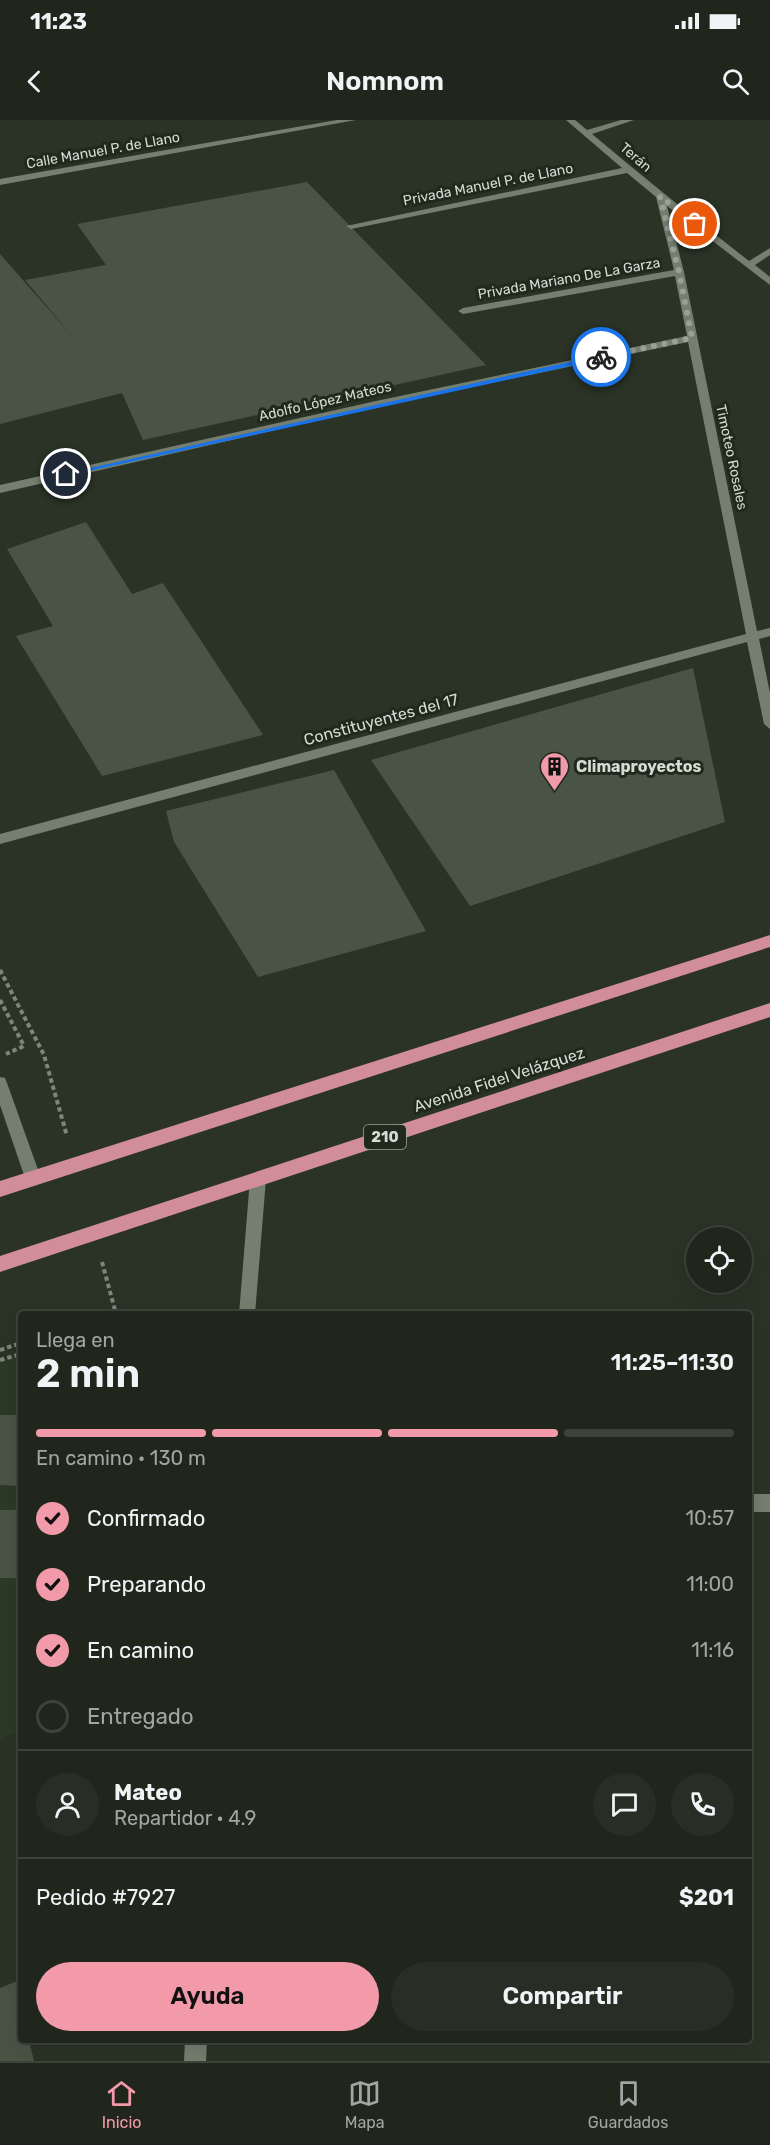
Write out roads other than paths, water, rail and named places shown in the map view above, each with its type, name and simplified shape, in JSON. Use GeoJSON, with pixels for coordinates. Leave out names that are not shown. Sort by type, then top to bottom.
{"type":"FeatureCollection","features":[{"type":"Feature","properties":{"kind":"highway"},"geometry":{"type":"LineString","coordinates":[[0,1189],[770,941]]}},
{"type":"Feature","properties":{"kind":"highway","name":"Avenida Fidel Velázquez"},"geometry":{"type":"LineString","coordinates":[[0,1264],[770,1010]]}},
{"type":"Feature","properties":{"kind":"street","name":"Calle Manuel P. de Llano"},"geometry":{"type":"LineString","coordinates":[[0,182],[352,120]]}},
{"type":"Feature","properties":{"kind":"street","name":"Terán"},"geometry":{"type":"LineString","coordinates":[[570,120],[631,169],[660,196],[770,282]]}},
{"type":"Feature","properties":{"kind":"street"},"geometry":{"type":"LineString","coordinates":[[586,133],[630,120]]}},
{"type":"Feature","properties":{"kind":"street","name":"Privada Manuel P. de Llano"},"geometry":{"type":"LineString","coordinates":[[351,226],[631,169]]}},
{"type":"Feature","properties":{"kind":"street","name":"Timoteo Rosales"},"geometry":{"type":"LineString","coordinates":[[660,196],[679,272],[770,724]]}},
{"type":"Feature","properties":{"kind":"street"},"geometry":{"type":"LineString","coordinates":[[749,265],[770,251]]}},
{"type":"Feature","properties":{"kind":"street","name":"Privada Mariano De La Garza"},"geometry":{"type":"LineString","coordinates":[[463,311],[679,272]]}},
{"type":"Feature","properties":{"kind":"street","name":"Adolfo López Mateos"},"geometry":{"type":"LineString","coordinates":[[0,489],[388,402],[692,338]]}},
{"type":"Feature","properties":{"kind":"street","name":"Constituyentes del 17"},"geometry":{"type":"LineString","coordinates":[[0,839],[770,632]]}},
{"type":"Feature","properties":{"kind":"street"},"geometry":{"type":"LineString","coordinates":[[0,1083],[33,1178]]}},
{"type":"Feature","properties":{"kind":"street"},"geometry":{"type":"LineString","coordinates":[[247,1311],[258,1179]]}},
{"type":"Feature","properties":{"kind":"street"},"geometry":{"type":"LineString","coordinates":[[752,1503],[770,1503]]}},
{"type":"Feature","properties":{"kind":"street"},"geometry":{"type":"LineString","coordinates":[[195,2061],[196,2043]]}},
{"type":"Feature","properties":{"kind":"place","name":"Climaproyectos"},"geometry":{"type":"Point","coordinates":[555,792]}}]}
